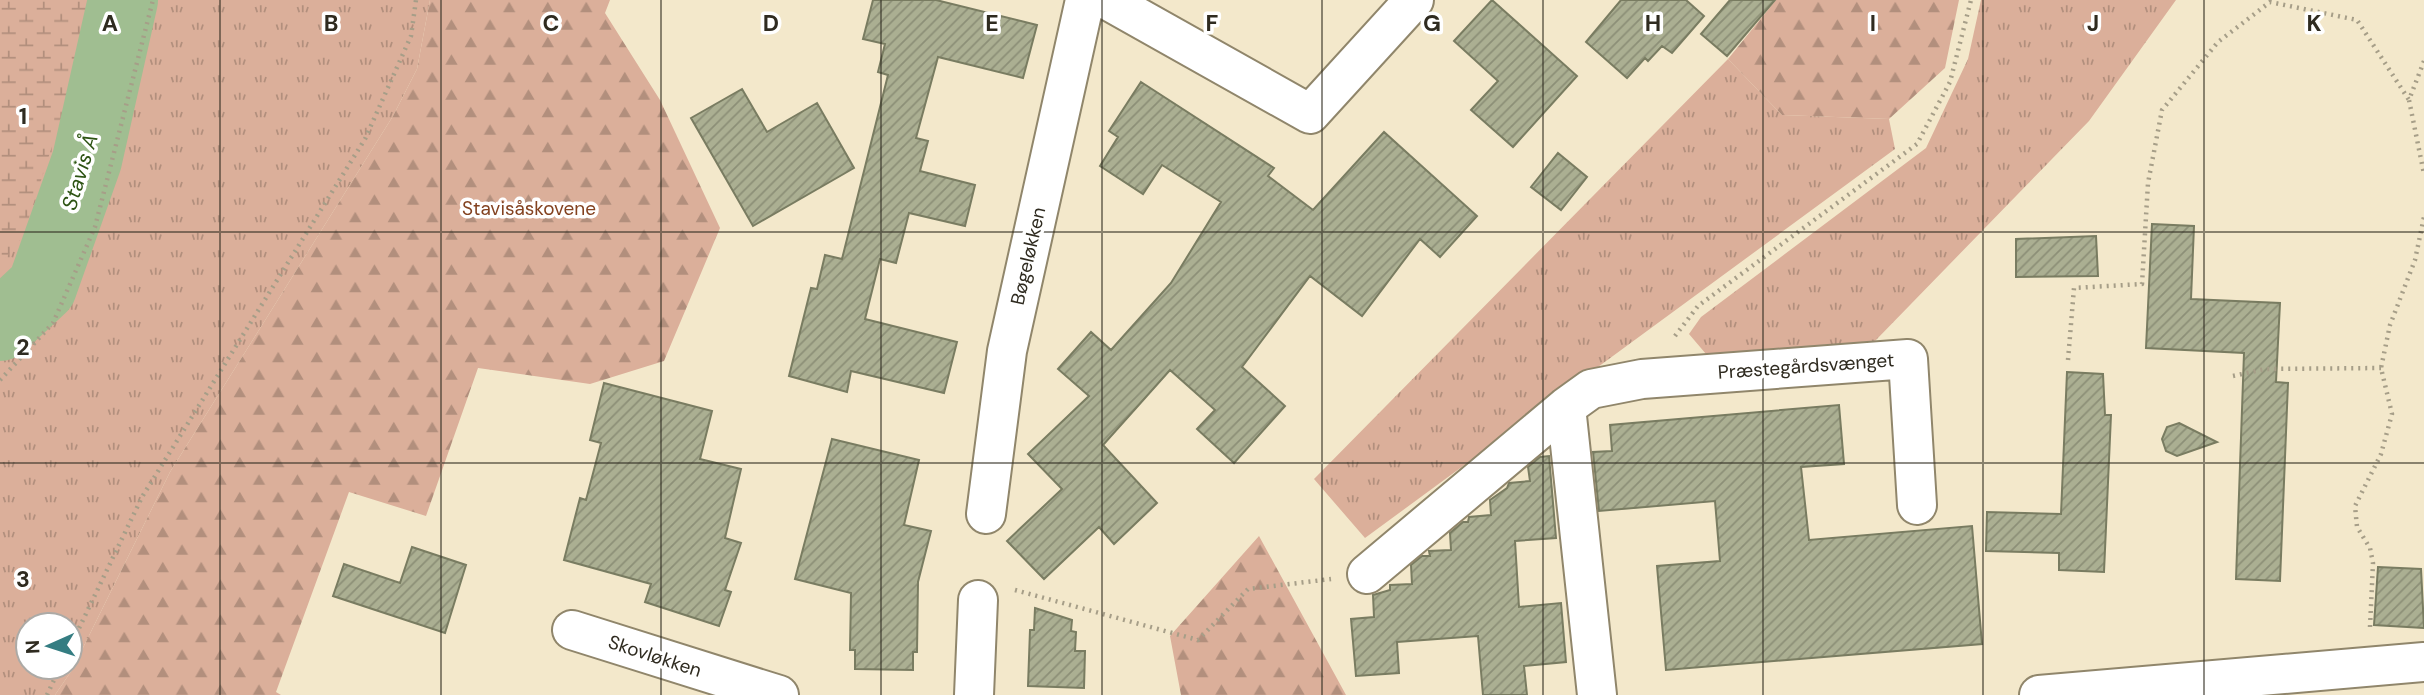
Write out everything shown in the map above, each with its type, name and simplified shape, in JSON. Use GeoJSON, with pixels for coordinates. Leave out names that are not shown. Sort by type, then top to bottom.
{"type":"FeatureCollection","features":[{"type":"Feature","properties":{"kind":"street","name":"Bøgeløkken"},"geometry":{"type":"LineString","coordinates":[[986,514],[1007,351],[1085,0]]}},
{"type":"Feature","properties":{"kind":"street"},"geometry":{"type":"LineString","coordinates":[[1107,0],[1310,114],[1414,0]]}},
{"type":"Feature","properties":{"kind":"street","name":"Præstegårdsvænget"},"geometry":{"type":"LineString","coordinates":[[1367,574],[1591,389],[1642,379],[1908,359],[1917,505]]}},
{"type":"Feature","properties":{"kind":"street"},"geometry":{"type":"LineString","coordinates":[[1566,407],[1597,695]]}},
{"type":"Feature","properties":{"kind":"street"},"geometry":{"type":"LineString","coordinates":[[975,695],[978,600]]}},
{"type":"Feature","properties":{"kind":"street","name":"Skovløkken"},"geometry":{"type":"LineString","coordinates":[[572,630],[779,695]]}},
{"type":"Feature","properties":{"kind":"street"},"geometry":{"type":"LineString","coordinates":[[2039,695],[2174,689],[2424,662]]}},
{"type":"Feature","properties":{"kind":"path"},"geometry":{"type":"LineString","coordinates":[[0,380],[52,323],[95,227],[153,0]]}},
{"type":"Feature","properties":{"kind":"path"},"geometry":{"type":"LineString","coordinates":[[84,618],[142,497],[365,139],[411,36],[416,0]]}},
{"type":"Feature","properties":{"kind":"path"},"geometry":{"type":"LineString","coordinates":[[1642,379],[1698,306],[1917,144],[1950,82],[1970,0]]}},
{"type":"Feature","properties":{"kind":"path"},"geometry":{"type":"LineString","coordinates":[[2068,360],[2074,288],[2142,284],[2148,183],[2162,110],[2218,42],[2270,2],[2357,20],[2409,100],[2424,174]]}},
{"type":"Feature","properties":{"kind":"path"},"geometry":{"type":"LineString","coordinates":[[2409,100],[2424,61]]}},
{"type":"Feature","properties":{"kind":"path"},"geometry":{"type":"LineString","coordinates":[[2369,667],[2373,563],[2370,548],[2357,527],[2355,506],[2381,454],[2392,414],[2381,368],[2390,325],[2414,260],[2424,217]]}},
{"type":"Feature","properties":{"kind":"path"},"geometry":{"type":"LineString","coordinates":[[2233,376],[2265,369],[2381,368]]}},
{"type":"Feature","properties":{"kind":"path"},"geometry":{"type":"LineString","coordinates":[[978,600],[992,584],[1198,640],[1248,589],[1367,574]]}},
{"type":"Feature","properties":{"kind":"green space"},"geometry":{"type":"Polygon","coordinates":[[[0,0],[430,0],[417,69],[393,116],[170,472],[84,646],[84,611],[14,611],[14,681],[65,681],[55,695],[0,695],[0,0]]]}},
{"type":"Feature","properties":{"kind":"green space"},"geometry":{"type":"Polygon","coordinates":[[[0,0],[96,0],[88,35],[23,236],[0,265],[0,0]]]}},
{"type":"Feature","properties":{"kind":"green space","name":"Stavisåskovene"},"geometry":{"type":"Polygon","coordinates":[[[430,0],[610,0],[605,13],[660,100],[720,228],[664,361],[590,384],[478,368],[426,516],[349,492],[276,692],[281,695],[55,695],[65,681],[84,681],[84,646],[170,472],[393,116],[417,69],[430,0]]]}},
{"type":"Feature","properties":{"kind":"green space"},"geometry":{"type":"Polygon","coordinates":[[[1776,0],[1959,0],[1945,68],[1889,119],[1782,115],[1728,59],[1776,0]]]}},
{"type":"Feature","properties":{"kind":"green space"},"geometry":{"type":"Polygon","coordinates":[[[1981,0],[2176,0],[2089,121],[1875,341],[1706,354],[1689,334],[1701,317],[1926,148],[1968,59],[1981,0]]]}},
{"type":"Feature","properties":{"kind":"green space"},"geometry":{"type":"Polygon","coordinates":[[[1728,59],[1782,115],[1889,119],[1895,149],[1365,538],[1314,479],[1728,59]]]}},
{"type":"Feature","properties":{"kind":"green space"},"geometry":{"type":"Polygon","coordinates":[[[1259,536],[1346,695],[1181,695],[1170,636],[1259,536]]]}},
{"type":"Feature","properties":{"kind":"building"},"geometry":{"type":"Polygon","coordinates":[[[873,0],[936,0],[1037,25],[1023,78],[938,57],[916,138],[928,141],[920,171],[975,185],[965,226],[909,213],[896,263],[880,259],[865,319],[957,342],[944,393],[851,371],[847,392],[789,376],[811,288],[817,289],[825,255],[842,259],[888,75],[878,72],[885,44],[863,39],[873,0]]]}},
{"type":"Feature","properties":{"kind":"building"},"geometry":{"type":"Polygon","coordinates":[[[1492,0],[1577,76],[1513,147],[1471,110],[1498,81],[1454,41],[1492,0]]]}},
{"type":"Feature","properties":{"kind":"building"},"geometry":{"type":"Polygon","coordinates":[[[1621,0],[1686,0],[1704,16],[1672,53],[1662,46],[1648,61],[1645,58],[1627,78],[1586,42],[1621,0]]]}},
{"type":"Feature","properties":{"kind":"building"},"geometry":{"type":"Polygon","coordinates":[[[1730,0],[1775,0],[1727,56],[1701,34],[1730,0]]]}},
{"type":"Feature","properties":{"kind":"building"},"geometry":{"type":"Polygon","coordinates":[[[1141,82],[1274,168],[1268,176],[1313,210],[1384,132],[1477,216],[1440,257],[1420,239],[1362,316],[1310,276],[1242,367],[1285,406],[1234,463],[1197,429],[1215,410],[1170,370],[1103,445],[1157,503],[1114,544],[1099,527],[1044,579],[1007,541],[1062,489],[1028,454],[1089,396],[1058,369],[1091,332],[1111,350],[1171,283],[1221,202],[1162,165],[1143,194],[1100,166],[1118,137],[1109,131],[1141,82]]]}},
{"type":"Feature","properties":{"kind":"building"},"geometry":{"type":"Polygon","coordinates":[[[742,89],[767,132],[817,103],[854,168],[753,226],[691,118],[742,89]]]}},
{"type":"Feature","properties":{"kind":"building"},"geometry":{"type":"Polygon","coordinates":[[[1558,153],[1587,177],[1561,210],[1531,187],[1558,153]]]}},
{"type":"Feature","properties":{"kind":"building"},"geometry":{"type":"Polygon","coordinates":[[[2152,224],[2194,226],[2191,299],[2280,303],[2276,382],[2288,383],[2280,581],[2236,579],[2244,353],[2146,348],[2152,224]]]}},
{"type":"Feature","properties":{"kind":"building"},"geometry":{"type":"Polygon","coordinates":[[[2096,236],[2098,276],[2016,277],[2016,239],[2096,236]]]}},
{"type":"Feature","properties":{"kind":"building"},"geometry":{"type":"Polygon","coordinates":[[[2067,372],[2103,374],[2105,415],[2111,415],[2104,572],[2059,570],[2059,553],[1986,551],[1987,512],[2061,514],[2067,372]]]}},
{"type":"Feature","properties":{"kind":"building"},"geometry":{"type":"Polygon","coordinates":[[[604,383],[712,411],[700,459],[741,469],[725,538],[741,543],[725,590],[731,592],[719,626],[645,602],[651,584],[564,560],[580,498],[586,500],[601,443],[590,440],[604,383]]]}},
{"type":"Feature","properties":{"kind":"building"},"geometry":{"type":"Polygon","coordinates":[[[1839,405],[1844,464],[1801,467],[1809,540],[1972,526],[1982,644],[1666,670],[1657,566],[1720,561],[1715,501],[1599,511],[1593,452],[1612,451],[1610,425],[1839,405]]]}},
{"type":"Feature","properties":{"kind":"building"},"geometry":{"type":"Polygon","coordinates":[[[2179,423],[2217,442],[2177,456],[2166,451],[2162,439],[2167,427],[2179,423]]]}},
{"type":"Feature","properties":{"kind":"building"},"geometry":{"type":"Polygon","coordinates":[[[832,439],[919,460],[904,525],[931,531],[918,582],[917,652],[913,652],[913,670],[855,669],[855,650],[850,650],[851,593],[795,579],[832,439]]]}},
{"type":"Feature","properties":{"kind":"building"},"geometry":{"type":"Polygon","coordinates":[[[1549,456],[1556,538],[1515,541],[1519,607],[1561,603],[1566,662],[1524,666],[1527,695],[1483,695],[1478,636],[1397,642],[1399,673],[1356,676],[1351,619],[1374,617],[1373,595],[1390,590],[1390,585],[1412,584],[1411,565],[1422,556],[1430,556],[1429,551],[1451,550],[1450,533],[1463,522],[1468,522],[1469,517],[1491,515],[1490,500],[1507,488],[1509,483],[1530,481],[1528,467],[1540,457],[1549,456]]]}},
{"type":"Feature","properties":{"kind":"building"},"geometry":{"type":"Polygon","coordinates":[[[412,547],[466,565],[445,633],[333,596],[344,564],[400,583],[412,547]]]}},
{"type":"Feature","properties":{"kind":"building"},"geometry":{"type":"Polygon","coordinates":[[[2378,567],[2421,569],[2424,628],[2374,625],[2378,567]]]}},
{"type":"Feature","properties":{"kind":"building"},"geometry":{"type":"Polygon","coordinates":[[[1035,608],[1072,620],[1071,631],[1076,632],[1075,651],[1085,651],[1084,688],[1028,686],[1030,630],[1034,630],[1035,608]]]}},
{"type":"Feature","properties":{"kind":"waterway","name":"Stavis Å"},"geometry":{"type":"LineString","coordinates":[[0,326],[42,287],[87,160],[123,0]]}}]}
